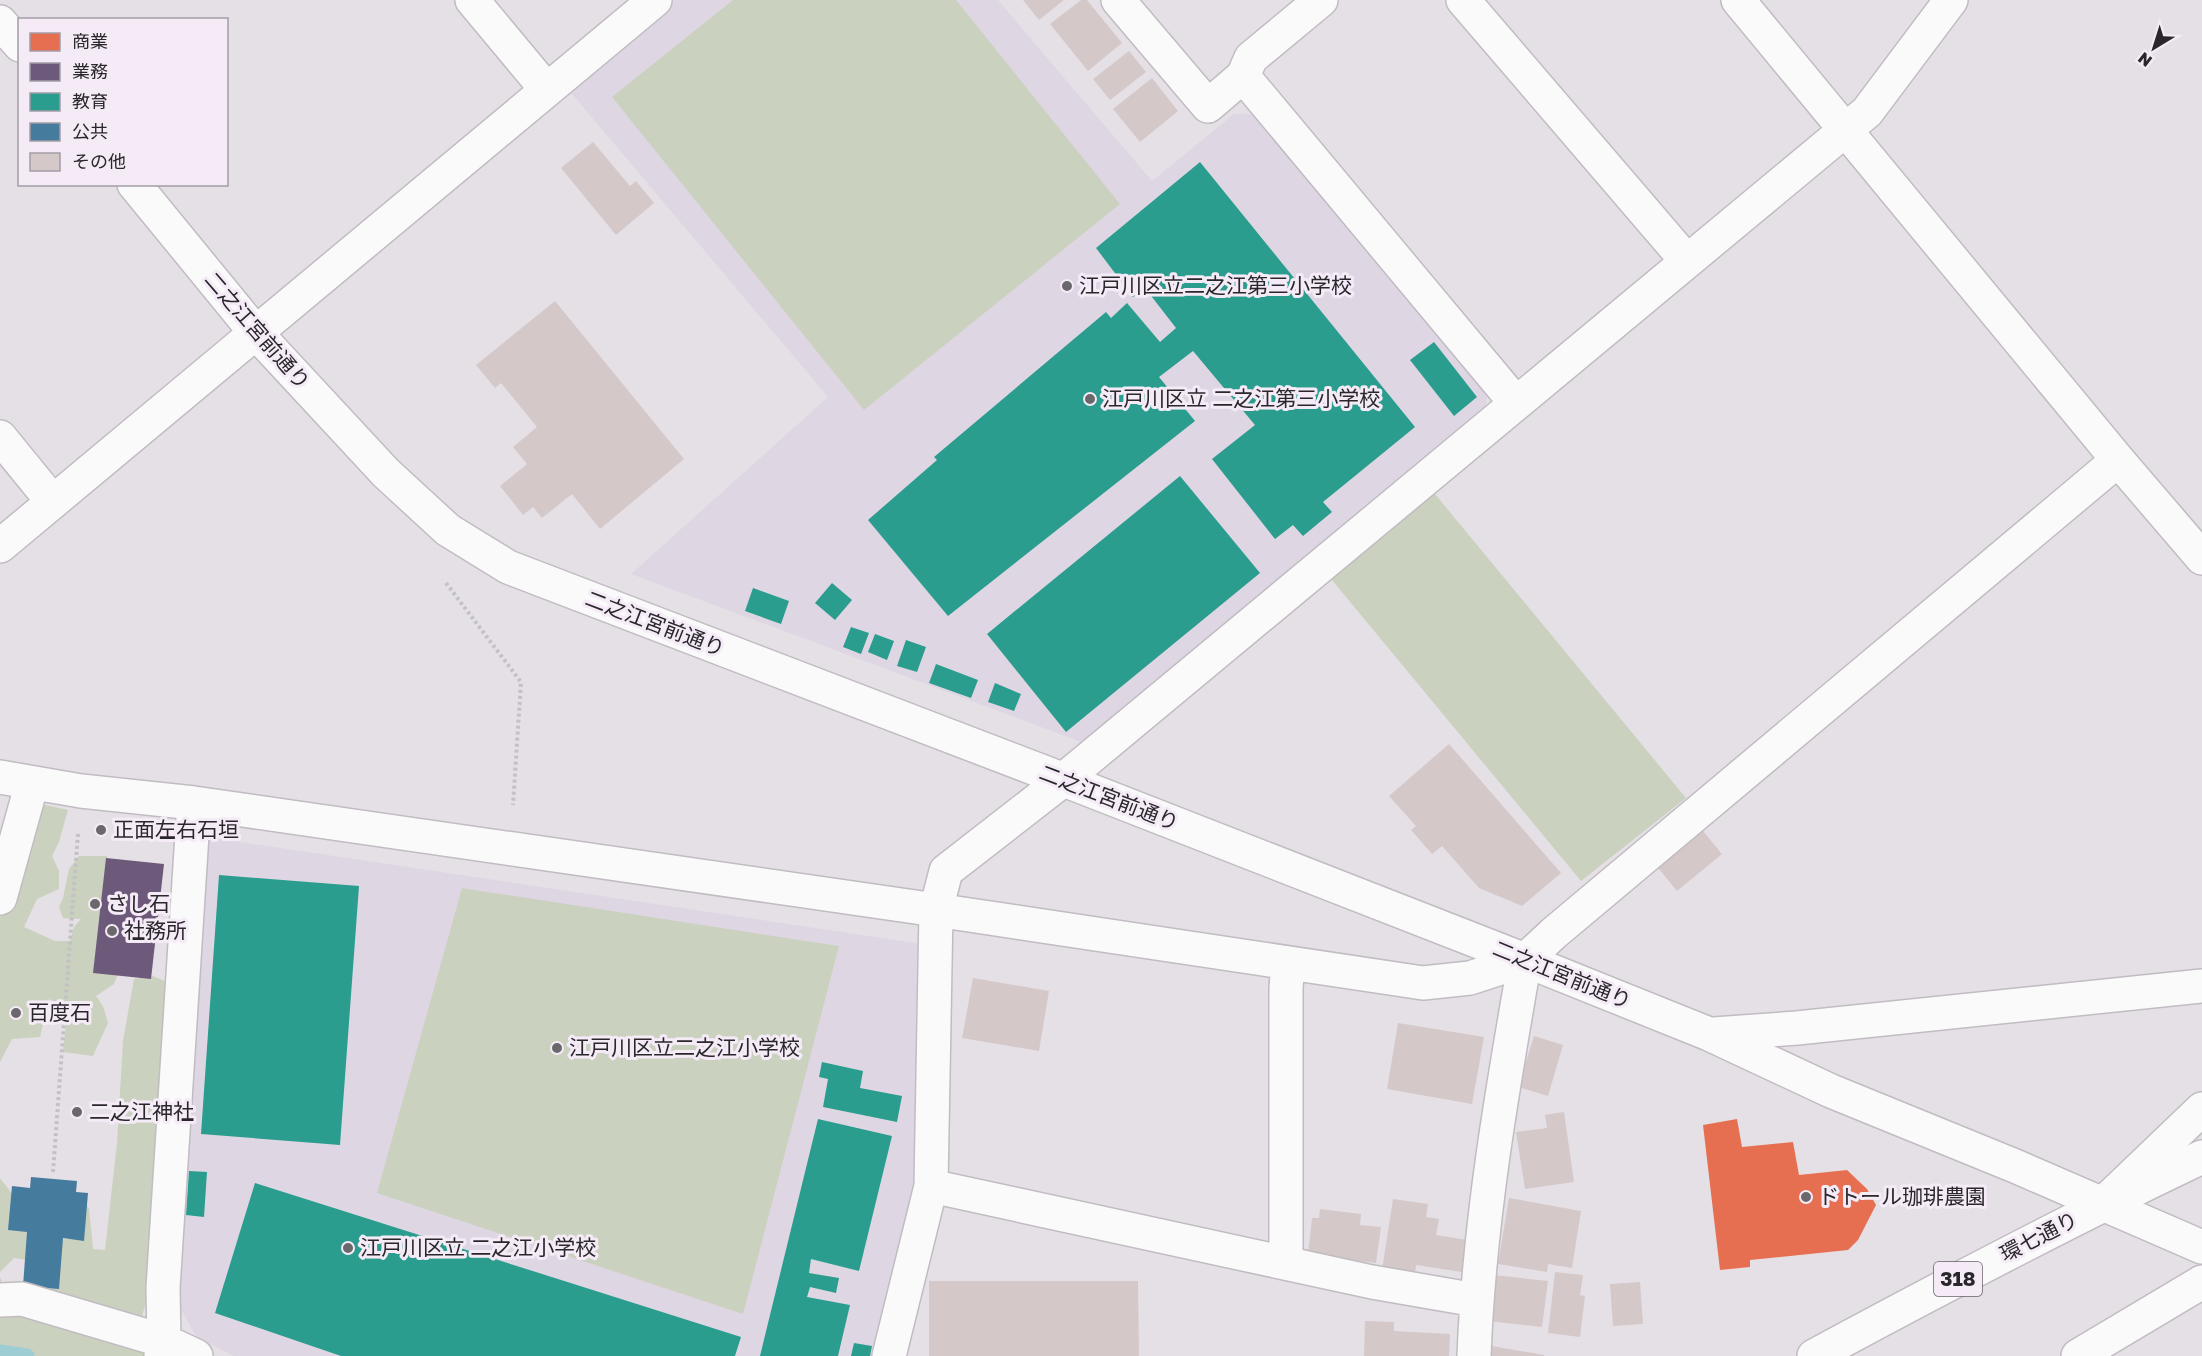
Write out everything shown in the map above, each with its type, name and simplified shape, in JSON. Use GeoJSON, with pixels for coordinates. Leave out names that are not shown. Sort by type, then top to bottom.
{"type":"FeatureCollection","features":[{"type":"Feature","properties":{"kind":"street"},"geometry":{"type":"LineString","coordinates":[[472,0],[547,90]]}},
{"type":"Feature","properties":{"kind":"street"},"geometry":{"type":"LineString","coordinates":[[0,546],[655,0]]}},
{"type":"Feature","properties":{"kind":"street"},"geometry":{"type":"LineString","coordinates":[[1118,0],[1208,106],[1243,76],[1251,58],[1321,0]]}},
{"type":"Feature","properties":{"kind":"street"},"geometry":{"type":"LineString","coordinates":[[1463,0],[1686,260]]}},
{"type":"Feature","properties":{"kind":"street"},"geometry":{"type":"LineString","coordinates":[[1738,0],[2118,460],[2202,558]]}},
{"type":"Feature","properties":{"kind":"street"},"geometry":{"type":"LineString","coordinates":[[889,1356],[931,1186],[936,910],[946,871],[1063,780],[1843,129],[1867,112],[1951,0]]}},
{"type":"Feature","properties":{"kind":"street"},"geometry":{"type":"LineString","coordinates":[[0,22],[18,43]]}},
{"type":"Feature","properties":{"kind":"street"},"geometry":{"type":"LineString","coordinates":[[1243,76],[1515,402]]}},
{"type":"Feature","properties":{"kind":"street","name":"二之江宮前通り"},"geometry":{"type":"LineString","coordinates":[[136,186],[256,333],[386,473],[448,530],[508,567],[1525,960],[1709,1034],[1831,1091],[2202,1247]]}},
{"type":"Feature","properties":{"kind":"street"},"geometry":{"type":"LineString","coordinates":[[0,437],[53,502]]}},
{"type":"Feature","properties":{"kind":"street"},"geometry":{"type":"LineString","coordinates":[[0,777],[81,791],[194,803],[936,910],[1423,983],[1470,978],[1525,960],[1572,917],[2118,460]]}},
{"type":"Feature","properties":{"kind":"street"},"geometry":{"type":"LineString","coordinates":[[0,898],[32,783]]}},
{"type":"Feature","properties":{"kind":"street"},"geometry":{"type":"LineString","coordinates":[[162,1350],[163,1288],[194,803]]}},
{"type":"Feature","properties":{"kind":"street"},"geometry":{"type":"LineString","coordinates":[[1474,1356],[1476,1300],[1489,1180],[1525,960]]}},
{"type":"Feature","properties":{"kind":"street"},"geometry":{"type":"LineString","coordinates":[[1286,1263],[1286,988],[1288,963]]}},
{"type":"Feature","properties":{"kind":"street"},"geometry":{"type":"LineString","coordinates":[[1709,1034],[1797,1028],[2202,986]]}},
{"type":"Feature","properties":{"kind":"street"},"geometry":{"type":"LineString","coordinates":[[2103,1204],[2202,1109]]}},
{"type":"Feature","properties":{"kind":"street","name":"環七通り"},"geometry":{"type":"LineString","coordinates":[[1814,1356],[2103,1204],[2202,1157]]}},
{"type":"Feature","properties":{"kind":"street"},"geometry":{"type":"LineString","coordinates":[[931,1186],[1371,1282],[1476,1300]]}},
{"type":"Feature","properties":{"kind":"street"},"geometry":{"type":"LineString","coordinates":[[2078,1356],[2202,1282]]}},
{"type":"Feature","properties":{"kind":"street"},"geometry":{"type":"LineString","coordinates":[[0,1300],[22,1299],[162,1350],[196,1356]]}},
{"type":"Feature","properties":{"kind":"path"},"geometry":{"type":"LineString","coordinates":[[448,530],[436,568],[520,682],[513,809]]}},
{"type":"Feature","properties":{"kind":"path"},"geometry":{"type":"LineString","coordinates":[[53,1172],[81,791]]}},
{"type":"Feature","properties":{"kind":"shaded area","name":"江戸川区立二之江第三小学校"},"geometry":{"type":"Polygon","coordinates":[[[675,0],[998,0],[1152,181],[1234,114],[1254,114],[1488,392],[1484,416],[1084,743],[631,574],[828,397],[567,88],[675,0]]]}},
{"type":"Feature","properties":{"kind":"shaded area","name":"江戸川区立二之江小学校"},"geometry":{"type":"Polygon","coordinates":[[[207,837],[922,944],[920,1151],[877,1356],[233,1356],[196,1336],[175,1299],[207,837]]]}},
{"type":"Feature","properties":{"kind":"green space"},"geometry":{"type":"Polygon","coordinates":[[[733,0],[956,0],[1120,204],[864,410],[612,97],[733,0]]]}},
{"type":"Feature","properties":{"kind":"green space"},"geometry":{"type":"Polygon","coordinates":[[[1430,488],[1686,798],[1581,881],[1327,574],[1430,488]]]}},
{"type":"Feature","properties":{"kind":"green space"},"geometry":{"type":"Polygon","coordinates":[[[32,802],[68,810],[59,842],[52,856],[59,871],[59,889],[37,899],[24,927],[55,941],[70,941],[74,927],[81,919],[63,918],[59,907],[69,869],[79,856],[107,856],[126,954],[114,984],[96,996],[103,1006],[108,1023],[93,1056],[63,1052],[68,1009],[49,999],[40,1037],[12,1039],[0,1062],[0,896],[32,802]]]}},
{"type":"Feature","properties":{"kind":"green space"},"geometry":{"type":"Polygon","coordinates":[[[462,888],[839,946],[743,1314],[377,1193],[462,888]]]}},
{"type":"Feature","properties":{"kind":"green space"},"geometry":{"type":"Polygon","coordinates":[[[153,976],[169,983],[160,1259],[133,1344],[166,1356],[0,1356],[0,1277],[5,1292],[44,1296],[53,1238],[71,1239],[80,1200],[89,1208],[93,1249],[105,1250],[117,1143],[123,1041],[134,979],[153,976]]]}},
{"type":"Feature","properties":{"kind":"green space"},"geometry":{"type":"Polygon","coordinates":[[[0,1178],[13,1195],[9,1223],[21,1226],[37,1241],[27,1260],[14,1258],[0,1272],[0,1178]]]}},
{"type":"Feature","properties":{"kind":"building: 商業"},"geometry":{"type":"Polygon","coordinates":[[[1737,1119],[1742,1147],[1793,1142],[1799,1175],[1847,1170],[1867,1189],[1876,1205],[1858,1240],[1848,1250],[1750,1260],[1750,1267],[1720,1270],[1703,1125],[1737,1119]]]}},
{"type":"Feature","properties":{"kind":"building: 業務"},"geometry":{"type":"Polygon","coordinates":[[[106,858],[164,864],[151,979],[93,973],[106,858]]]}},
{"type":"Feature","properties":{"kind":"building: 教育","name":"江戸川区立 二之江第三小学校"},"geometry":{"type":"Polygon","coordinates":[[[1200,162],[1415,427],[1323,502],[1332,512],[1303,536],[1293,525],[1275,539],[1212,459],[1255,425],[1193,351],[1159,377],[1195,421],[948,616],[868,520],[937,460],[934,457],[1106,312],[1111,318],[1127,303],[1160,342],[1176,328],[1145,288],[1133,297],[1096,248],[1200,162]]]}},
{"type":"Feature","properties":{"kind":"building: 教育"},"geometry":{"type":"Polygon","coordinates":[[[1434,342],[1477,397],[1454,416],[1410,360],[1434,342]]]}},
{"type":"Feature","properties":{"kind":"building: 教育"},"geometry":{"type":"Polygon","coordinates":[[[1180,476],[1260,573],[1066,732],[987,634],[1180,476]]]}},
{"type":"Feature","properties":{"kind":"building: 教育"},"geometry":{"type":"Polygon","coordinates":[[[832,583],[852,600],[835,620],[815,603],[832,583]]]}},
{"type":"Feature","properties":{"kind":"building: 教育"},"geometry":{"type":"Polygon","coordinates":[[[753,588],[789,601],[781,624],[745,611],[753,588]]]}},
{"type":"Feature","properties":{"kind":"building: 教育"},"geometry":{"type":"Polygon","coordinates":[[[851,627],[869,633],[861,654],[843,647],[851,627]]]}},
{"type":"Feature","properties":{"kind":"building: 教育"},"geometry":{"type":"Polygon","coordinates":[[[875,634],[894,641],[887,660],[868,652],[875,634]]]}},
{"type":"Feature","properties":{"kind":"building: 教育"},"geometry":{"type":"Polygon","coordinates":[[[906,640],[926,647],[917,672],[897,666],[906,640]]]}},
{"type":"Feature","properties":{"kind":"building: 教育"},"geometry":{"type":"Polygon","coordinates":[[[936,664],[978,680],[971,698],[929,683],[936,664]]]}},
{"type":"Feature","properties":{"kind":"building: 教育"},"geometry":{"type":"Polygon","coordinates":[[[995,683],[1021,694],[1014,711],[988,702],[995,683]]]}},
{"type":"Feature","properties":{"kind":"building: 教育"},"geometry":{"type":"Polygon","coordinates":[[[219,875],[359,886],[340,1145],[201,1134],[219,875]]]}},
{"type":"Feature","properties":{"kind":"building: 教育"},"geometry":{"type":"Polygon","coordinates":[[[822,1062],[863,1071],[860,1088],[902,1096],[897,1122],[823,1107],[828,1079],[819,1077],[822,1062]]]}},
{"type":"Feature","properties":{"kind":"building: 教育"},"geometry":{"type":"Polygon","coordinates":[[[818,1119],[892,1136],[859,1271],[811,1259],[809,1273],[839,1278],[836,1293],[810,1287],[807,1297],[850,1305],[838,1356],[760,1356],[818,1119]]]}},
{"type":"Feature","properties":{"kind":"building: 教育"},"geometry":{"type":"Polygon","coordinates":[[[189,1171],[207,1172],[204,1217],[186,1215],[189,1171]]]}},
{"type":"Feature","properties":{"kind":"building: 教育","name":"江戸川区立 二之江小学校"},"geometry":{"type":"Polygon","coordinates":[[[255,1183],[741,1337],[735,1356],[341,1356],[215,1313],[255,1183]]]}},
{"type":"Feature","properties":{"kind":"building: 教育"},"geometry":{"type":"Polygon","coordinates":[[[854,1343],[872,1346],[870,1356],[851,1356],[854,1343]]]}},
{"type":"Feature","properties":{"kind":"building: 公共"},"geometry":{"type":"Polygon","coordinates":[[[31,1177],[77,1181],[76,1192],[88,1193],[84,1241],[63,1238],[59,1289],[23,1286],[27,1232],[8,1230],[12,1186],[30,1188],[31,1177]]]}},
{"type":"Feature","properties":{"kind":"building: その他"},"geometry":{"type":"Polygon","coordinates":[[[1023,0],[1064,0],[1039,20],[1023,0]]]}},
{"type":"Feature","properties":{"kind":"building: その他"},"geometry":{"type":"Polygon","coordinates":[[[1081,0],[1087,0],[1122,43],[1088,71],[1050,24],[1081,0]]]}},
{"type":"Feature","properties":{"kind":"building: その他"},"geometry":{"type":"Polygon","coordinates":[[[1129,51],[1146,72],[1110,100],[1093,79],[1129,51]]]}},
{"type":"Feature","properties":{"kind":"building: その他"},"geometry":{"type":"Polygon","coordinates":[[[1152,78],[1178,111],[1140,142],[1113,109],[1152,78]]]}},
{"type":"Feature","properties":{"kind":"building: その他"},"geometry":{"type":"Polygon","coordinates":[[[593,142],[630,186],[636,181],[654,203],[616,235],[561,168],[593,142]]]}},
{"type":"Feature","properties":{"kind":"building: その他"},"geometry":{"type":"Polygon","coordinates":[[[555,301],[684,459],[600,529],[572,494],[542,518],[533,507],[523,515],[500,486],[527,464],[513,447],[537,427],[501,383],[495,388],[476,365],[555,301]]]}},
{"type":"Feature","properties":{"kind":"building: その他"},"geometry":{"type":"Polygon","coordinates":[[[1449,744],[1561,873],[1522,906],[1479,888],[1442,846],[1432,854],[1411,830],[1416,826],[1389,796],[1449,744]]]}},
{"type":"Feature","properties":{"kind":"building: その他"},"geometry":{"type":"Polygon","coordinates":[[[1698,825],[1722,854],[1677,891],[1654,863],[1698,825]]]}},
{"type":"Feature","properties":{"kind":"building: その他"},"geometry":{"type":"Polygon","coordinates":[[[973,978],[1049,991],[1039,1051],[962,1038],[973,978]]]}},
{"type":"Feature","properties":{"kind":"building: その他"},"geometry":{"type":"Polygon","coordinates":[[[1398,1023],[1484,1037],[1472,1104],[1387,1089],[1398,1023]]]}},
{"type":"Feature","properties":{"kind":"building: その他"},"geometry":{"type":"Polygon","coordinates":[[[1534,1036],[1563,1045],[1548,1096],[1518,1087],[1534,1036]]]}},
{"type":"Feature","properties":{"kind":"building: その他"},"geometry":{"type":"Polygon","coordinates":[[[1564,1112],[1574,1182],[1525,1189],[1516,1132],[1547,1128],[1545,1115],[1564,1112]]]}},
{"type":"Feature","properties":{"kind":"building: その他"},"geometry":{"type":"Polygon","coordinates":[[[1509,1198],[1581,1211],[1572,1268],[1548,1264],[1547,1272],[1498,1264],[1509,1198]]]}},
{"type":"Feature","properties":{"kind":"building: その他"},"geometry":{"type":"Polygon","coordinates":[[[1393,1199],[1428,1204],[1426,1217],[1439,1219],[1436,1235],[1467,1240],[1462,1272],[1416,1265],[1415,1275],[1382,1270],[1393,1199]]]}},
{"type":"Feature","properties":{"kind":"building: その他"},"geometry":{"type":"Polygon","coordinates":[[[1320,1209],[1361,1214],[1360,1225],[1381,1227],[1376,1263],[1308,1255],[1312,1218],[1319,1218],[1320,1209]]]}},
{"type":"Feature","properties":{"kind":"building: その他"},"geometry":{"type":"Polygon","coordinates":[[[1555,1272],[1583,1275],[1580,1295],[1585,1296],[1580,1337],[1548,1333],[1555,1272]]]}},
{"type":"Feature","properties":{"kind":"building: その他"},"geometry":{"type":"Polygon","coordinates":[[[1493,1275],[1548,1281],[1542,1327],[1488,1321],[1493,1275]]]}},
{"type":"Feature","properties":{"kind":"building: その他"},"geometry":{"type":"Polygon","coordinates":[[[929,1281],[1138,1281],[1139,1356],[929,1356],[929,1281]]]}},
{"type":"Feature","properties":{"kind":"building: その他"},"geometry":{"type":"Polygon","coordinates":[[[1640,1282],[1643,1324],[1613,1326],[1610,1284],[1640,1282]]]}},
{"type":"Feature","properties":{"kind":"building: その他"},"geometry":{"type":"Polygon","coordinates":[[[1365,1321],[1394,1322],[1394,1331],[1450,1334],[1449,1356],[1364,1356],[1365,1321]]]}},
{"type":"Feature","properties":{"kind":"building: その他"},"geometry":{"type":"Polygon","coordinates":[[[1492,1346],[1544,1355],[1544,1356],[1492,1356],[1492,1346]]]}},
{"type":"Feature","properties":{"kind":"waterway"},"geometry":{"type":"LineString","coordinates":[[0,1352],[27,1356]]}},
{"type":"Feature","properties":{"kind":"place","name":"江戸川区立二之江第三小学校"},"geometry":{"type":"Point","coordinates":[1067,286]}},
{"type":"Feature","properties":{"kind":"place","name":"江戸川区立 二之江第三小学校"},"geometry":{"type":"Point","coordinates":[1090,399]}},
{"type":"Feature","properties":{"kind":"place","name":"正面左右石垣"},"geometry":{"type":"Point","coordinates":[101,830]}},
{"type":"Feature","properties":{"kind":"place","name":"さし石"},"geometry":{"type":"Point","coordinates":[95,904]}},
{"type":"Feature","properties":{"kind":"place","name":"社務所"},"geometry":{"type":"Point","coordinates":[112,931]}},
{"type":"Feature","properties":{"kind":"place","name":"百度石"},"geometry":{"type":"Point","coordinates":[16,1013]}},
{"type":"Feature","properties":{"kind":"place","name":"江戸川区立二之江小学校"},"geometry":{"type":"Point","coordinates":[557,1048]}},
{"type":"Feature","properties":{"kind":"place","name":"二之江神社"},"geometry":{"type":"Point","coordinates":[77,1112]}},
{"type":"Feature","properties":{"kind":"place","name":"ドトール珈琲農園"},"geometry":{"type":"Point","coordinates":[1806,1197]}},
{"type":"Feature","properties":{"kind":"place","name":"江戸川区立 二之江小学校"},"geometry":{"type":"Point","coordinates":[348,1248]}}]}
